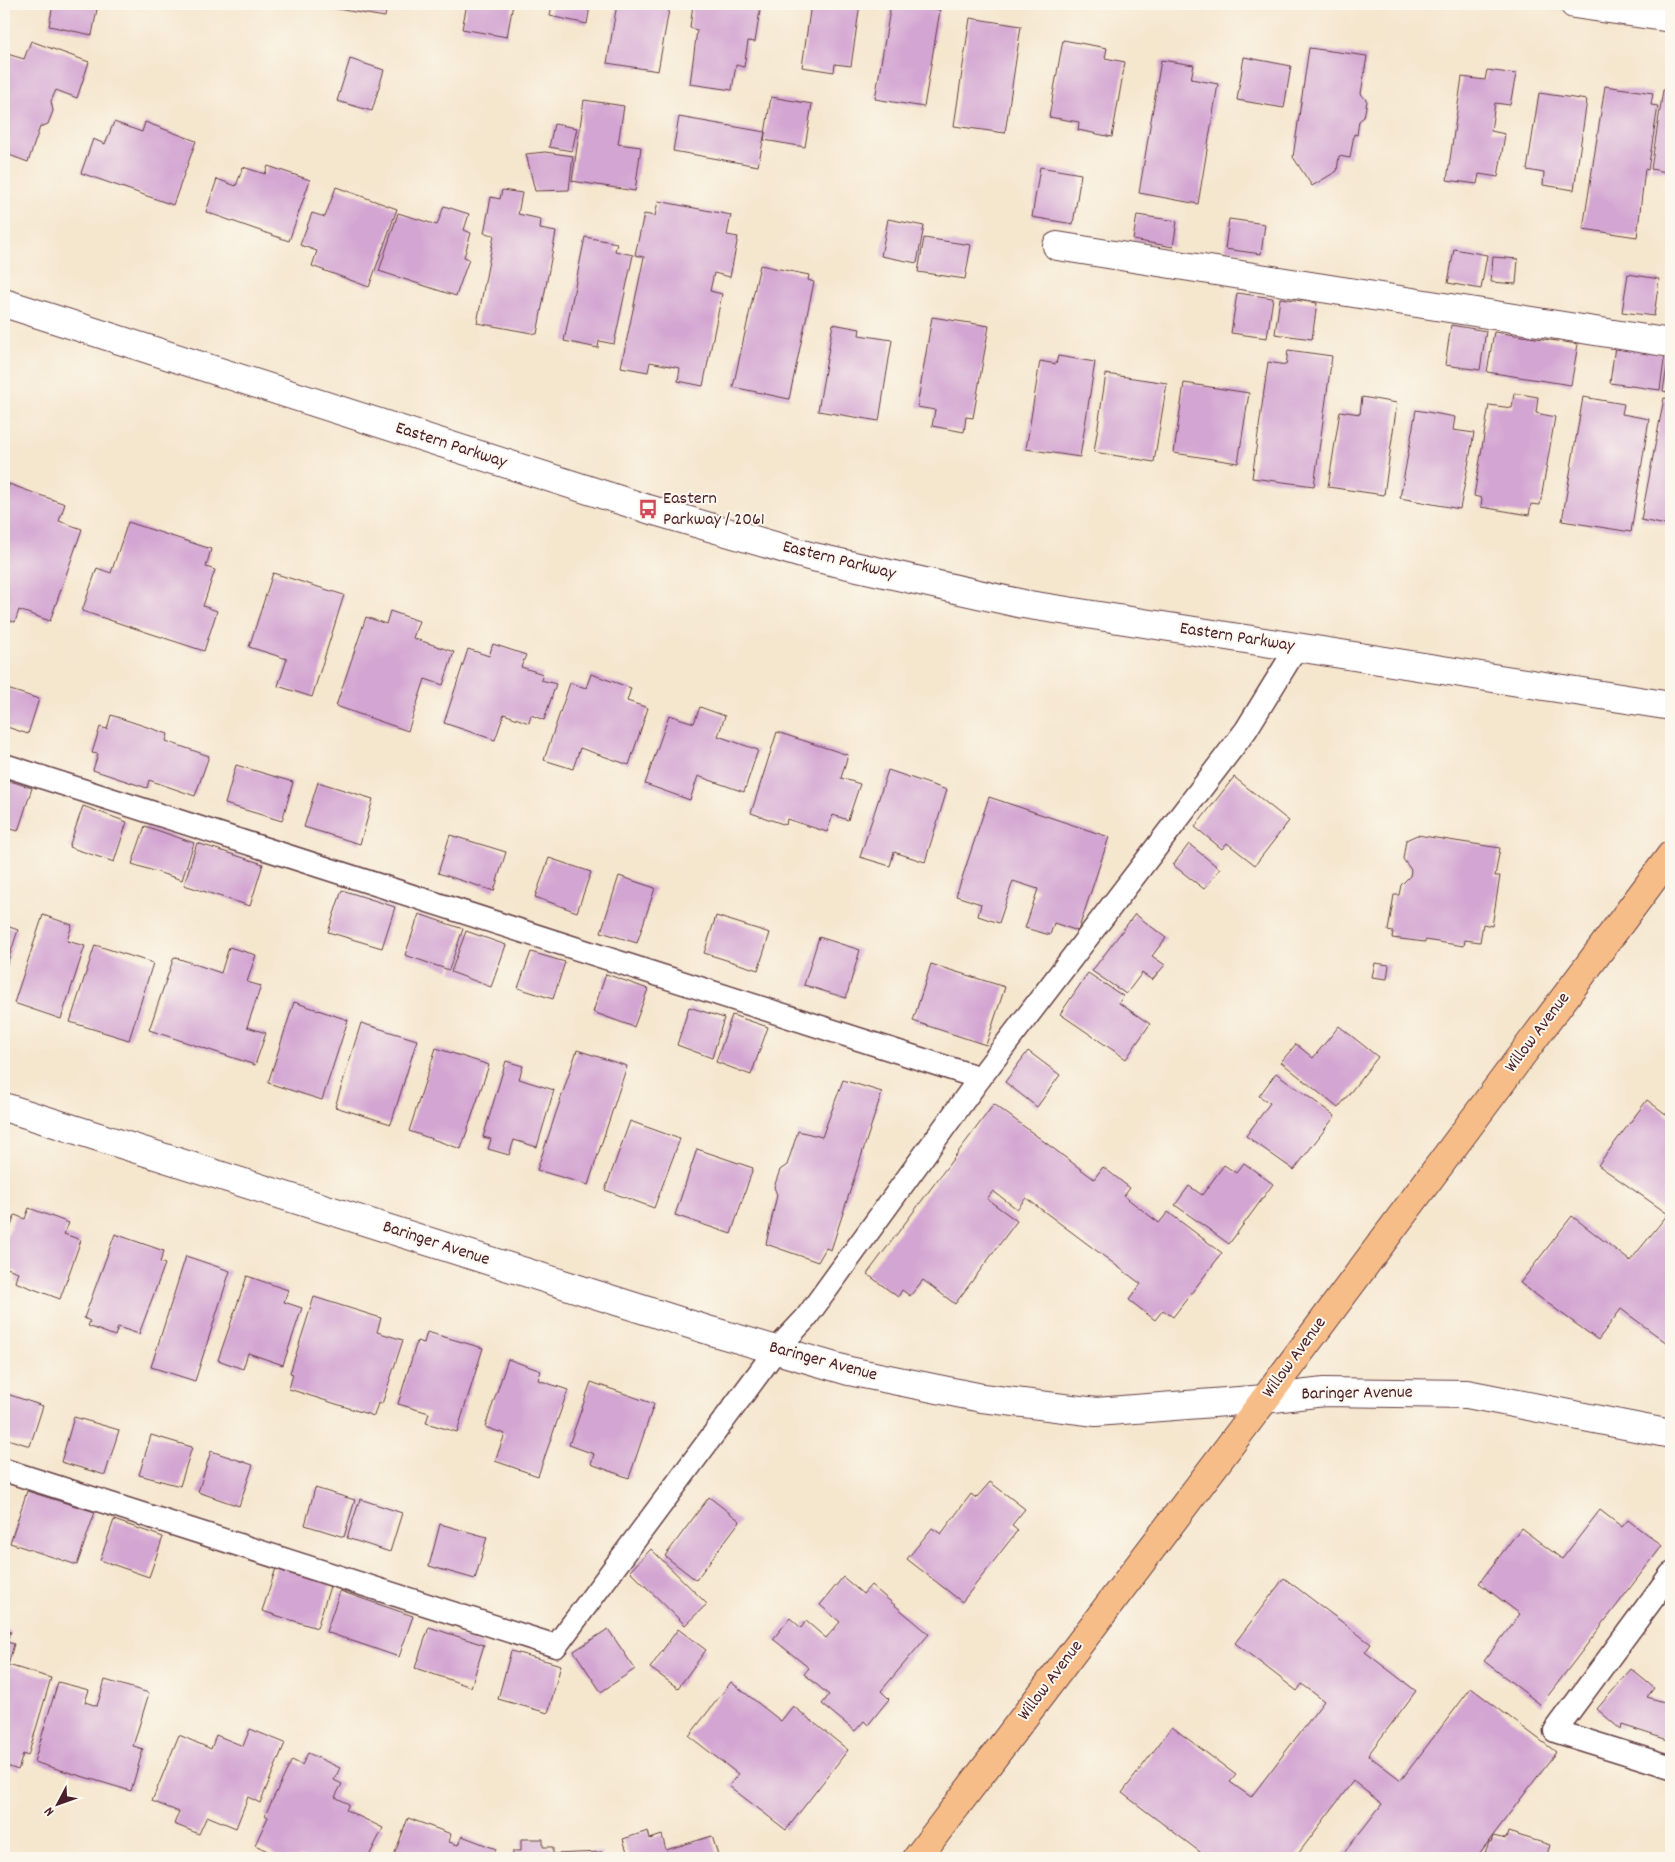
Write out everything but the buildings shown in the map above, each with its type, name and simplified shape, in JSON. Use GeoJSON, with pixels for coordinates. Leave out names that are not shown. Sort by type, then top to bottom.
{"type":"FeatureCollection","features":[{"type":"Feature","properties":{"kind":"main road","name":"Willow Avenue"},"geometry":{"type":"LineString","coordinates":[[917,1858],[1265,1399],[1671,855]]}},
{"type":"Feature","properties":{"kind":"street"},"geometry":{"type":"LineString","coordinates":[[1574,4],[1671,18]]}},
{"type":"Feature","properties":{"kind":"street"},"geometry":{"type":"LineString","coordinates":[[1057,246],[1671,343]]}},
{"type":"Feature","properties":{"kind":"street","name":"Eastern Parkway"},"geometry":{"type":"LineString","coordinates":[[4,303],[648,509],[809,556],[1023,604],[1671,706]]}},
{"type":"Feature","properties":{"kind":"street","name":"Baringer Avenue"},"geometry":{"type":"LineString","coordinates":[[4,1107],[702,1328],[849,1371],[982,1398],[1096,1412],[1265,1399],[1324,1392],[1467,1394],[1671,1434]]}},
{"type":"Feature","properties":{"kind":"lane"},"geometry":{"type":"LineString","coordinates":[[4,1470],[556,1646],[776,1350],[806,1318],[980,1078],[1246,730],[1296,647]]}},
{"type":"Feature","properties":{"kind":"lane"},"geometry":{"type":"LineString","coordinates":[[4,765],[980,1078]]}},
{"type":"Feature","properties":{"kind":"lane"},"geometry":{"type":"LineString","coordinates":[[1671,1574],[1556,1731],[1671,1767]]}},
{"type":"Feature","properties":{"kind":"place","name":"Eastern Parkway / 2061"},"geometry":{"type":"Point","coordinates":[648,509]}}]}
